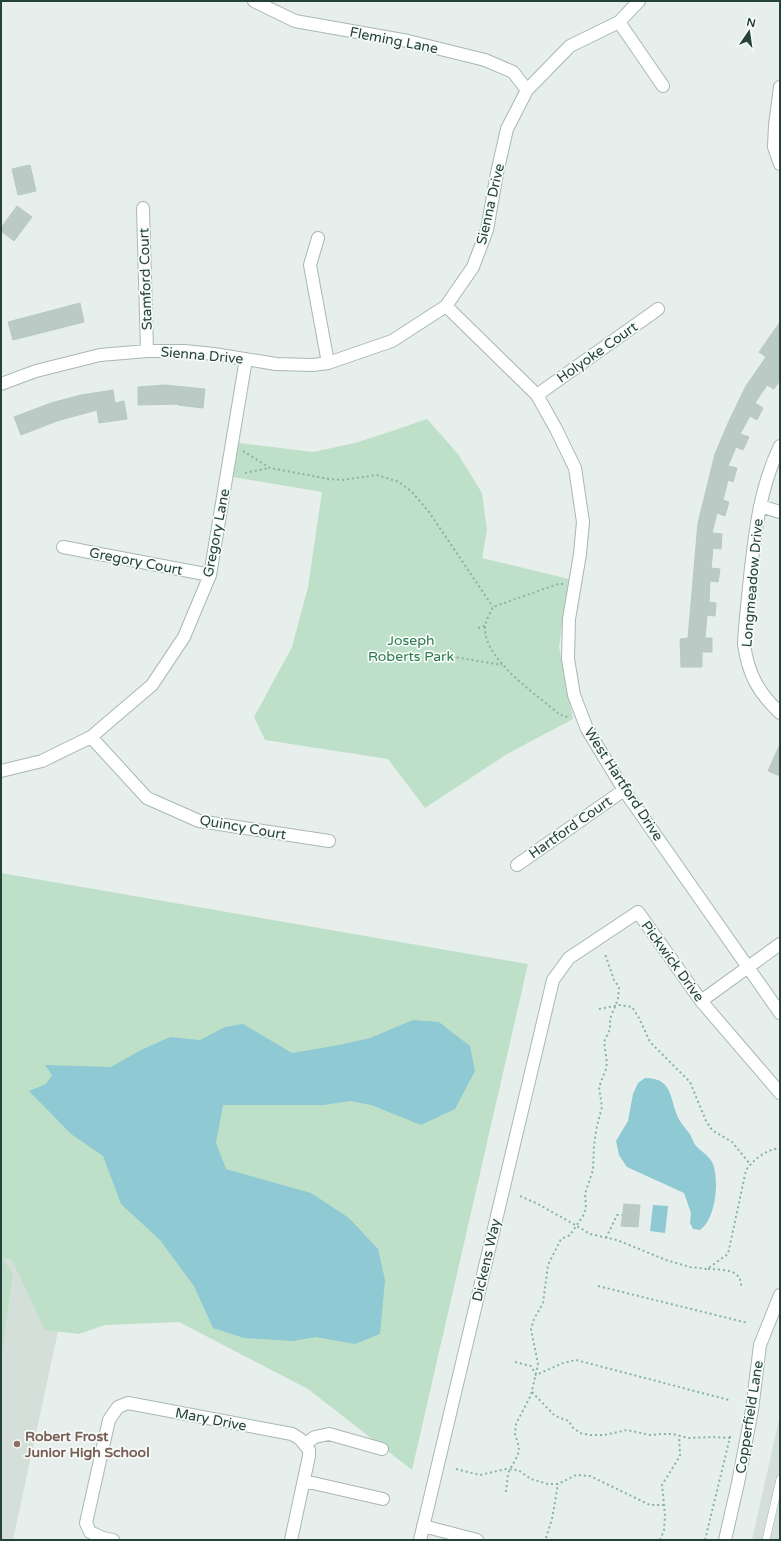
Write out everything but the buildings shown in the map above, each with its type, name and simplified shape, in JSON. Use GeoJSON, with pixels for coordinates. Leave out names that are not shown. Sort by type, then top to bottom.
{"type":"FeatureCollection","features":[{"type":"Feature","properties":{"kind":"street","name":"Fleming Lane"},"geometry":{"type":"LineString","coordinates":[[254,1],[295,21],[408,41],[485,60],[513,72],[528,90]]}},
{"type":"Feature","properties":{"kind":"street","name":"Sienna Drive"},"geometry":{"type":"LineString","coordinates":[[1,384],[36,371],[100,355],[147,351],[184,351],[296,365],[328,363],[392,342],[446,306],[473,267],[487,230],[507,128],[528,90],[570,46],[619,22],[639,1]]}},
{"type":"Feature","properties":{"kind":"street"},"geometry":{"type":"LineString","coordinates":[[619,22],[663,86]]}},
{"type":"Feature","properties":{"kind":"street"},"geometry":{"type":"LineString","coordinates":[[780,87],[774,147],[780,164]]}},
{"type":"Feature","properties":{"kind":"street","name":"Stamford Court"},"geometry":{"type":"LineString","coordinates":[[143,208],[147,351]]}},
{"type":"Feature","properties":{"kind":"street"},"geometry":{"type":"LineString","coordinates":[[318,238],[310,265],[328,363]]}},
{"type":"Feature","properties":{"kind":"street","name":"West Hartford Drive"},"geometry":{"type":"LineString","coordinates":[[446,306],[537,395],[556,429],[574,468],[583,522],[580,554],[569,619],[568,659],[574,694],[584,721],[624,790],[780,1013]]}},
{"type":"Feature","properties":{"kind":"street","name":"Holyoke Court"},"geometry":{"type":"LineString","coordinates":[[537,395],[658,309]]}},
{"type":"Feature","properties":{"kind":"street","name":"Gregory Lane"},"geometry":{"type":"LineString","coordinates":[[1,771],[42,761],[92,737],[152,684],[184,637],[210,575],[246,359]]}},
{"type":"Feature","properties":{"kind":"street","name":"Longmeadow Drive"},"geometry":{"type":"LineString","coordinates":[[780,446],[765,485],[760,506],[754,543],[744,644],[746,660],[755,682],[769,703],[780,712]]}},
{"type":"Feature","properties":{"kind":"street"},"geometry":{"type":"LineString","coordinates":[[760,506],[780,512]]}},
{"type":"Feature","properties":{"kind":"street","name":"Gregory Court"},"geometry":{"type":"LineString","coordinates":[[63,547],[210,575]]}},
{"type":"Feature","properties":{"kind":"street","name":"Quincy Court"},"geometry":{"type":"LineString","coordinates":[[92,737],[147,798],[199,821],[329,841]]}},
{"type":"Feature","properties":{"kind":"street","name":"Hartford Court"},"geometry":{"type":"LineString","coordinates":[[517,865],[624,790]]}},
{"type":"Feature","properties":{"kind":"street","name":"Pickwick Drive"},"geometry":{"type":"LineString","coordinates":[[553,980],[569,958],[638,912],[701,1000],[780,1093]]}},
{"type":"Feature","properties":{"kind":"street"},"geometry":{"type":"LineString","coordinates":[[701,1000],[780,944]]}},
{"type":"Feature","properties":{"kind":"street","name":"Dickens Way"},"geometry":{"type":"LineString","coordinates":[[420,1540],[553,980]]}},
{"type":"Feature","properties":{"kind":"street","name":"Copperfield Lane"},"geometry":{"type":"LineString","coordinates":[[725,1540],[738,1483],[750,1417],[760,1345],[780,1295]]}},
{"type":"Feature","properties":{"kind":"street","name":"Mary Drive"},"geometry":{"type":"LineString","coordinates":[[113,1540],[103,1538],[90,1532],[86,1523],[109,1420],[122,1404],[128,1403],[292,1434],[305,1444]]}},
{"type":"Feature","properties":{"kind":"street"},"geometry":{"type":"LineString","coordinates":[[291,1540],[309,1456],[309,1450],[305,1444],[315,1437],[329,1434],[382,1449]]}},
{"type":"Feature","properties":{"kind":"street"},"geometry":{"type":"LineString","coordinates":[[304,1481],[383,1499]]}},
{"type":"Feature","properties":{"kind":"street"},"geometry":{"type":"LineString","coordinates":[[423,1526],[477,1540]]}},
{"type":"Feature","properties":{"kind":"lane"},"geometry":{"type":"LineString","coordinates":[[766,1540],[780,1479]]}},
{"type":"Feature","properties":{"kind":"path"},"geometry":{"type":"LineString","coordinates":[[240,450],[270,468],[342,480],[378,475],[399,482],[412,492],[429,512],[493,607]]}},
{"type":"Feature","properties":{"kind":"path"},"geometry":{"type":"LineString","coordinates":[[245,473],[270,468]]}},
{"type":"Feature","properties":{"kind":"path"},"geometry":{"type":"LineString","coordinates":[[575,586],[558,584],[493,607],[485,626],[490,648],[503,666],[559,714],[584,721]]}},
{"type":"Feature","properties":{"kind":"path"},"geometry":{"type":"LineString","coordinates":[[478,628],[485,626]]}},
{"type":"Feature","properties":{"kind":"path"},"geometry":{"type":"LineString","coordinates":[[437,654],[503,666]]}},
{"type":"Feature","properties":{"kind":"path"},"geometry":{"type":"LineString","coordinates":[[506,1492],[508,1473],[518,1455],[519,1447],[515,1434],[516,1424],[532,1391],[536,1375],[538,1364],[531,1329],[534,1319],[543,1304],[548,1265],[561,1239],[570,1235],[583,1216],[586,1208],[586,1194],[593,1170],[595,1138],[602,1107],[600,1087],[607,1063],[604,1042],[610,1029],[610,1018],[618,998],[619,987],[614,980],[605,954]]}},
{"type":"Feature","properties":{"kind":"path"},"geometry":{"type":"LineString","coordinates":[[599,1009],[620,1005],[632,1008],[639,1018],[650,1042],[690,1082],[706,1121],[712,1130],[732,1142],[750,1164]]}},
{"type":"Feature","properties":{"kind":"path"},"geometry":{"type":"LineString","coordinates":[[707,1269],[728,1254],[746,1170],[753,1160],[774,1149],[780,1148]]}},
{"type":"Feature","properties":{"kind":"path"},"geometry":{"type":"LineString","coordinates":[[520,1196],[590,1234],[617,1240],[666,1260],[690,1267],[730,1270],[738,1276],[741,1281],[740,1289]]}},
{"type":"Feature","properties":{"kind":"path"},"geometry":{"type":"LineString","coordinates":[[606,1238],[617,1215],[622,1215]]}},
{"type":"Feature","properties":{"kind":"path"},"geometry":{"type":"LineString","coordinates":[[598,1286],[748,1323]]}},
{"type":"Feature","properties":{"kind":"path"},"geometry":{"type":"LineString","coordinates":[[536,1375],[563,1363],[576,1360],[729,1400]]}},
{"type":"Feature","properties":{"kind":"path"},"geometry":{"type":"LineString","coordinates":[[516,1362],[530,1366],[536,1375]]}},
{"type":"Feature","properties":{"kind":"path"},"geometry":{"type":"LineString","coordinates":[[532,1391],[555,1416],[569,1421],[572,1427],[580,1433],[604,1435],[627,1430],[650,1435],[662,1434],[688,1438],[730,1438]]}},
{"type":"Feature","properties":{"kind":"path"},"geometry":{"type":"LineString","coordinates":[[706,1540],[731,1433]]}},
{"type":"Feature","properties":{"kind":"path"},"geometry":{"type":"LineString","coordinates":[[660,1540],[664,1530],[662,1485],[680,1456],[679,1436]]}},
{"type":"Feature","properties":{"kind":"path"},"geometry":{"type":"LineString","coordinates":[[456,1469],[480,1475],[506,1469],[518,1470],[531,1479],[548,1484],[558,1484],[576,1475],[590,1476],[650,1505],[663,1505]]}},
{"type":"Feature","properties":{"kind":"path"},"geometry":{"type":"LineString","coordinates":[[546,1538],[552,1519],[558,1484]]}},
{"type":"Feature","properties":{"kind":"shaded area","name":"Robert Frost Junior High School"},"geometry":{"type":"Polygon","coordinates":[[[1,1258],[71,1271],[13,1540],[1,1540],[1,1258]]]}},
{"type":"Feature","properties":{"kind":"shaded area"},"geometry":{"type":"Polygon","coordinates":[[[780,1415],[780,1540],[752,1540],[780,1415]]]}},
{"type":"Feature","properties":{"kind":"green space","name":"Joseph Roberts Park"},"geometry":{"type":"Polygon","coordinates":[[[427,419],[458,454],[482,493],[487,530],[482,558],[569,579],[559,647],[573,719],[507,754],[425,808],[388,759],[265,740],[254,717],[292,647],[308,587],[322,492],[233,477],[232,442],[313,452],[355,443],[427,419]]]}},
{"type":"Feature","properties":{"kind":"green space"},"geometry":{"type":"Polygon","coordinates":[[[1,873],[528,964],[412,1470],[308,1389],[179,1322],[105,1325],[79,1334],[45,1330],[12,1260],[2,1258],[13,1274],[1,1357],[1,873]]]}},
{"type":"Feature","properties":{"kind":"water"},"geometry":{"type":"Polygon","coordinates":[[[413,1020],[439,1022],[470,1046],[475,1071],[455,1109],[421,1125],[371,1105],[350,1101],[324,1105],[223,1105],[216,1143],[226,1169],[311,1193],[349,1218],[378,1249],[385,1280],[380,1334],[355,1344],[316,1337],[293,1341],[244,1338],[213,1328],[194,1286],[160,1240],[121,1204],[103,1156],[71,1134],[29,1091],[46,1084],[52,1075],[45,1065],[111,1067],[141,1050],[170,1037],[200,1040],[225,1027],[243,1024],[292,1053],[370,1038],[413,1020]]]}},
{"type":"Feature","properties":{"kind":"water"},"geometry":{"type":"Polygon","coordinates":[[[645,1078],[655,1079],[667,1088],[682,1124],[699,1149],[707,1155],[712,1162],[716,1178],[715,1198],[710,1217],[700,1230],[693,1229],[690,1223],[691,1213],[684,1193],[627,1167],[619,1155],[616,1141],[628,1121],[633,1094],[638,1083],[645,1078]]]}},
{"type":"Feature","properties":{"kind":"water"},"geometry":{"type":"Polygon","coordinates":[[[653,1205],[668,1206],[665,1233],[650,1231],[653,1205]]]}},
{"type":"Feature","properties":{"kind":"place","name":"Robert Frost Junior High School"},"geometry":{"type":"Point","coordinates":[17,1444]}}]}
